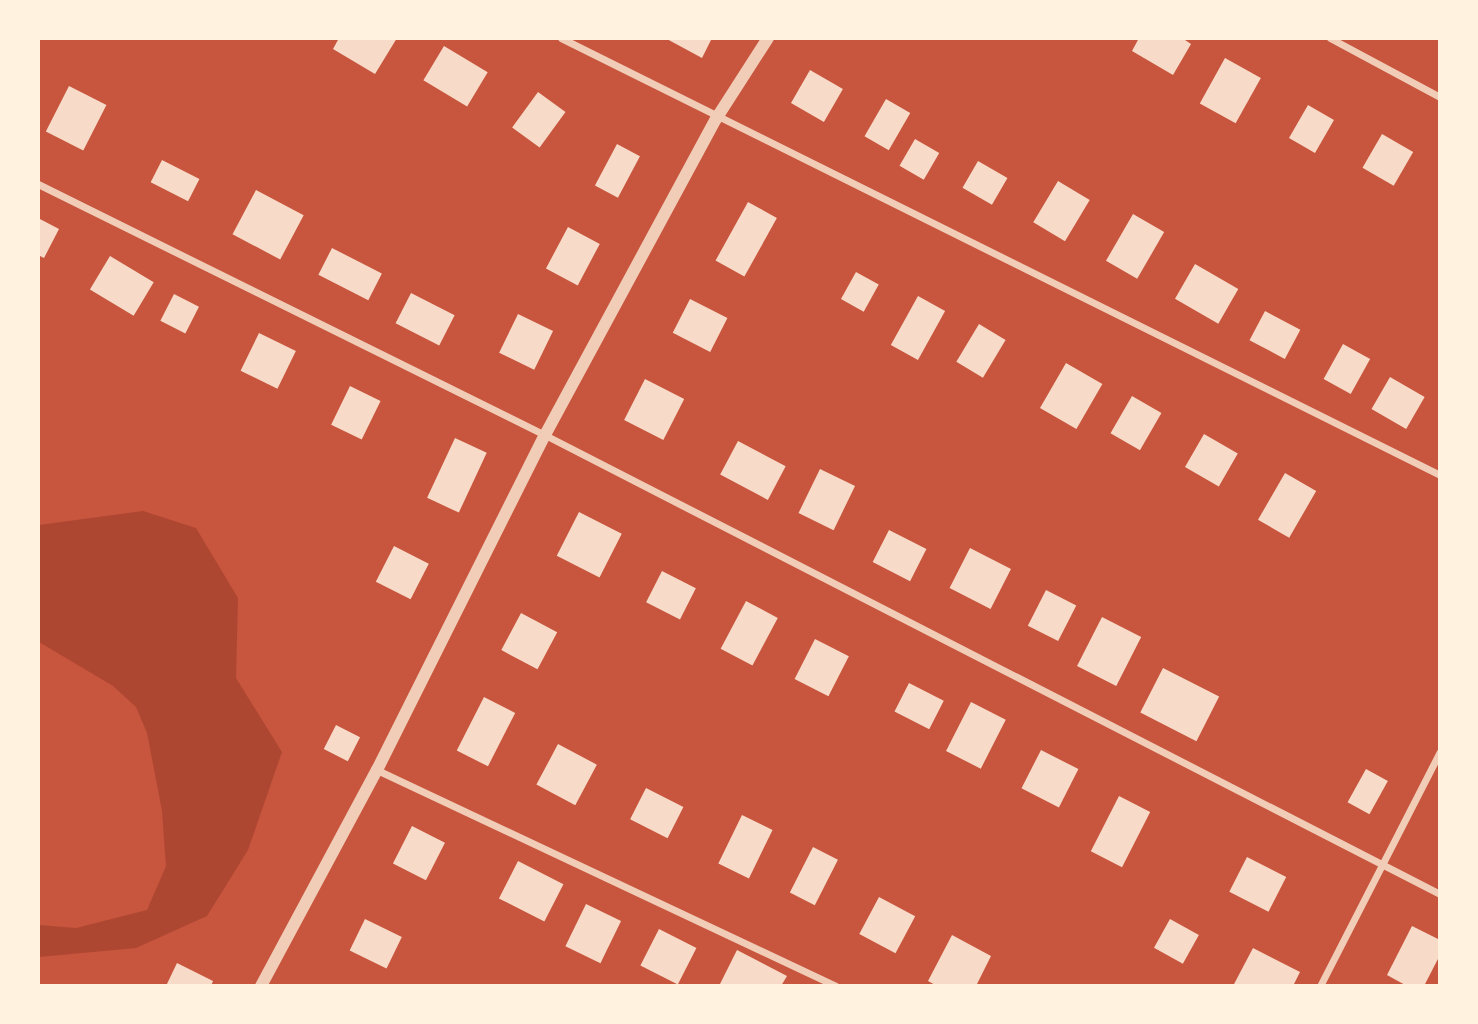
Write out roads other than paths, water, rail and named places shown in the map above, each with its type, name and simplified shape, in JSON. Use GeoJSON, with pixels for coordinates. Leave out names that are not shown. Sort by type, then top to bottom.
{"type":"FeatureCollection","features":[{"type":"Feature","properties":{"kind":"street"},"geometry":{"type":"LineString","coordinates":[[561,38],[716,119],[1440,475]]}},
{"type":"Feature","properties":{"kind":"street"},"geometry":{"type":"LineString","coordinates":[[261,985],[377,770],[545,435],[716,119],[768,38]]}},
{"type":"Feature","properties":{"kind":"street"},"geometry":{"type":"LineString","coordinates":[[1331,38],[1440,97]]}},
{"type":"Feature","properties":{"kind":"street"},"geometry":{"type":"LineString","coordinates":[[38,184],[545,435],[1440,894]]}},
{"type":"Feature","properties":{"kind":"street"},"geometry":{"type":"LineString","coordinates":[[1320,985],[1380,863],[1440,752]]}},
{"type":"Feature","properties":{"kind":"street"},"geometry":{"type":"LineString","coordinates":[[377,770],[836,985]]}}]}
